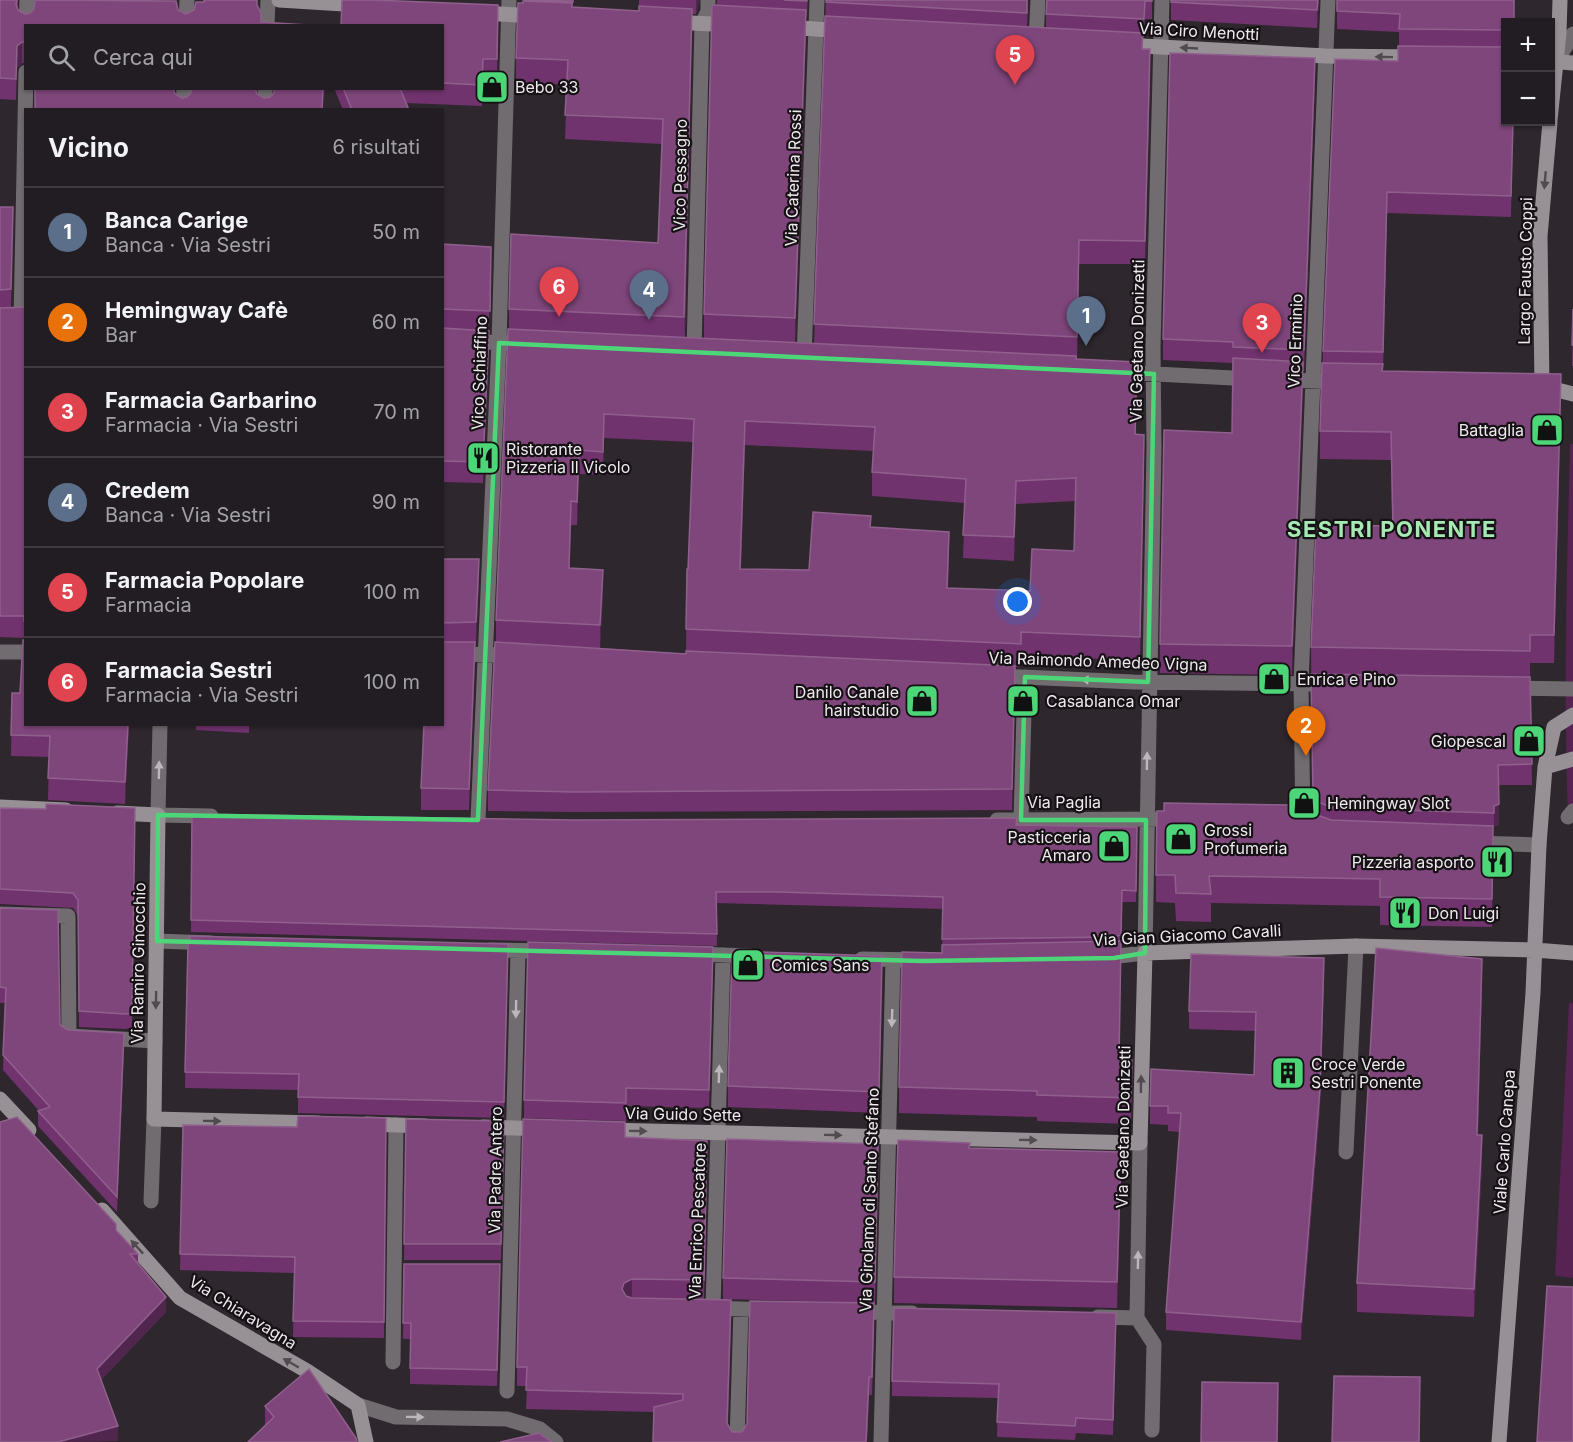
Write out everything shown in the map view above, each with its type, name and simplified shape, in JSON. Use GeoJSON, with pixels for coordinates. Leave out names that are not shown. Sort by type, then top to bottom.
{"type":"FeatureCollection","features":[{"type":"Feature","properties":{"kind":"street"},"geometry":{"type":"LineString","coordinates":[[26,24],[27,0]]}},
{"type":"Feature","properties":{"kind":"street"},"geometry":{"type":"LineString","coordinates":[[186,24],[187,0]]}},
{"type":"Feature","properties":{"kind":"street"},"geometry":{"type":"LineString","coordinates":[[267,24],[268,0]]}},
{"type":"Feature","properties":{"kind":"street"},"geometry":{"type":"LineString","coordinates":[[279,0],[371,6]]}},
{"type":"Feature","properties":{"kind":"street","name":"Vico Pessagno"},"geometry":{"type":"LineString","coordinates":[[693,352],[702,24],[708,11],[708,0]]}},
{"type":"Feature","properties":{"kind":"street","name":"Via Caterina Rossi"},"geometry":{"type":"LineString","coordinates":[[804,358],[817,0]]}},
{"type":"Feature","properties":{"kind":"street"},"geometry":{"type":"LineString","coordinates":[[1036,40],[1038,0]]}},
{"type":"Feature","properties":{"kind":"street","name":"Via Gaetano Donizetti"},"geometry":{"type":"LineString","coordinates":[[1137,1318],[1153,348],[1162,0]]}},
{"type":"Feature","properties":{"kind":"street","name":"Vico Erminio"},"geometry":{"type":"LineString","coordinates":[[1304,828],[1301,684],[1328,0]]}},
{"type":"Feature","properties":{"kind":"street","name":"Largo Fausto Coppi"},"geometry":{"type":"LineString","coordinates":[[1555,44],[1560,0]]}},
{"type":"Feature","properties":{"kind":"street"},"geometry":{"type":"LineString","coordinates":[[463,12],[509,8],[550,17]]}},
{"type":"Feature","properties":{"kind":"street","name":"Vico Schiaffino"},"geometry":{"type":"LineString","coordinates":[[478,820],[499,343],[509,8]]}},
{"type":"Feature","properties":{"kind":"street"},"geometry":{"type":"LineString","coordinates":[[655,22],[746,26]]}},
{"type":"Feature","properties":{"kind":"street"},"geometry":{"type":"LineString","coordinates":[[769,27],[862,32]]}},
{"type":"Feature","properties":{"kind":"street"},"geometry":{"type":"LineString","coordinates":[[1555,59],[1573,34]]}},
{"type":"Feature","properties":{"kind":"street","name":"Via Ciro Menotti"},"geometry":{"type":"LineString","coordinates":[[1104,44],[1326,56],[1434,57]]}},
{"type":"Feature","properties":{"kind":"street"},"geometry":{"type":"LineString","coordinates":[[1555,62],[1573,63]]}},
{"type":"Feature","properties":{"kind":"street"},"geometry":{"type":"LineString","coordinates":[[25,90],[25,108]]}},
{"type":"Feature","properties":{"kind":"street"},"geometry":{"type":"LineString","coordinates":[[183,108],[184,90]]}},
{"type":"Feature","properties":{"kind":"street"},"geometry":{"type":"LineString","coordinates":[[265,90],[265,108]]}},
{"type":"Feature","properties":{"kind":"street","name":"Largo Fausto Coppi"},"geometry":{"type":"LineString","coordinates":[[1537,386],[1540,236],[1550,126]]}},
{"type":"Feature","properties":{"kind":"street"},"geometry":{"type":"LineString","coordinates":[[19,320],[24,143]]}},
{"type":"Feature","properties":{"kind":"street"},"geometry":{"type":"LineString","coordinates":[[444,340],[545,345]]}},
{"type":"Feature","properties":{"kind":"street"},"geometry":{"type":"LineString","coordinates":[[1108,372],[1354,382]]}},
{"type":"Feature","properties":{"kind":"street"},"geometry":{"type":"LineString","coordinates":[[1537,386],[1573,386]]}},
{"type":"Feature","properties":{"kind":"street"},"geometry":{"type":"LineString","coordinates":[[1537,386],[1573,394]]}},
{"type":"Feature","properties":{"kind":"street"},"geometry":{"type":"LineString","coordinates":[[0,652],[24,652]]}},
{"type":"Feature","properties":{"kind":"street"},"geometry":{"type":"LineString","coordinates":[[444,654],[487,653],[535,656]]}},
{"type":"Feature","properties":{"kind":"street","name":"Via Raimondo Amedeo Vigna"},"geometry":{"type":"LineString","coordinates":[[977,675],[1148,682],[1348,685]]}},
{"type":"Feature","properties":{"kind":"street"},"geometry":{"type":"LineString","coordinates":[[1021,820],[1025,677]]}},
{"type":"Feature","properties":{"kind":"street"},"geometry":{"type":"LineString","coordinates":[[1490,687],[1573,689]]}},
{"type":"Feature","properties":{"kind":"street","name":"Viale Carlo Canepa"},"geometry":{"type":"LineString","coordinates":[[1499,1442],[1535,950],[1545,767],[1554,727],[1573,715]]}},
{"type":"Feature","properties":{"kind":"street","name":"Via Ramiro Ginocchio"},"geometry":{"type":"LineString","coordinates":[[151,1201],[160,726]]}},
{"type":"Feature","properties":{"kind":"street"},"geometry":{"type":"LineString","coordinates":[[1545,767],[1573,759]]}},
{"type":"Feature","properties":{"kind":"street"},"geometry":{"type":"LineString","coordinates":[[0,807],[82,811]]}},
{"type":"Feature","properties":{"kind":"street"},"geometry":{"type":"LineString","coordinates":[[104,812],[229,816]]}},
{"type":"Feature","properties":{"kind":"street","name":"Via Paglia"},"geometry":{"type":"LineString","coordinates":[[986,820],[1168,819]]}},
{"type":"Feature","properties":{"kind":"street"},"geometry":{"type":"LineString","coordinates":[[1287,822],[1322,835]]}},
{"type":"Feature","properties":{"kind":"street"},"geometry":{"type":"LineString","coordinates":[[1458,843],[1539,845]]}},
{"type":"Feature","properties":{"kind":"street"},"geometry":{"type":"LineString","coordinates":[[0,914],[68,916],[69,1036],[155,1041]]}},
{"type":"Feature","properties":{"kind":"street"},"geometry":{"type":"LineString","coordinates":[[157,941],[227,943]]}},
{"type":"Feature","properties":{"kind":"street"},"geometry":{"type":"LineString","coordinates":[[1346,1152],[1356,946]]}},
{"type":"Feature","properties":{"kind":"street","name":"Via Gian Giacomo Cavalli"},"geometry":{"type":"LineString","coordinates":[[1090,958],[1114,958],[1144,953],[1356,946],[1573,952]]}},
{"type":"Feature","properties":{"kind":"street"},"geometry":{"type":"LineString","coordinates":[[472,949],[562,951]]}},
{"type":"Feature","properties":{"kind":"street","name":"Via Padre Antero"},"geometry":{"type":"LineString","coordinates":[[507,1391],[504,1270],[514,1128],[518,951]]}},
{"type":"Feature","properties":{"kind":"street"},"geometry":{"type":"LineString","coordinates":[[675,954],[768,956]]}},
{"type":"Feature","properties":{"kind":"street","name":"Via Enrico Pescatore"},"geometry":{"type":"LineString","coordinates":[[723,955],[718,1133],[707,1308],[741,1309]]}},
{"type":"Feature","properties":{"kind":"street"},"geometry":{"type":"LineString","coordinates":[[848,958],[935,960]]}},
{"type":"Feature","properties":{"kind":"street","name":"Via Girolamo di Santo Stefano"},"geometry":{"type":"LineString","coordinates":[[881,1442],[893,960]]}},
{"type":"Feature","properties":{"kind":"street"},"geometry":{"type":"LineString","coordinates":[[0,1099],[39,1142]]}},
{"type":"Feature","properties":{"kind":"street"},"geometry":{"type":"LineString","coordinates":[[154,1119],[443,1126]]}},
{"type":"Feature","properties":{"kind":"street"},"geometry":{"type":"LineString","coordinates":[[393,1362],[400,1270],[396,1125]]}},
{"type":"Feature","properties":{"kind":"street"},"geometry":{"type":"LineString","coordinates":[[466,1127],[559,1129]]}},
{"type":"Feature","properties":{"kind":"street","name":"Via Guido Sette"},"geometry":{"type":"LineString","coordinates":[[593,1130],[1140,1143]]}},
{"type":"Feature","properties":{"kind":"street","name":"Via Chiaravagna"},"geometry":{"type":"LineString","coordinates":[[94,1201],[180,1298],[307,1371],[358,1405]]}},
{"type":"Feature","properties":{"kind":"street"},"geometry":{"type":"LineString","coordinates":[[737,1442],[741,1309],[788,1310]]}},
{"type":"Feature","properties":{"kind":"street"},"geometry":{"type":"LineString","coordinates":[[836,1312],[930,1314]]}},
{"type":"Feature","properties":{"kind":"street"},"geometry":{"type":"LineString","coordinates":[[1080,1317],[1137,1318],[1154,1344],[1152,1430]]}},
{"type":"Feature","properties":{"kind":"street"},"geometry":{"type":"LineString","coordinates":[[366,1442],[358,1405],[396,1417],[507,1419],[540,1429],[556,1442]]}},
{"type":"Feature","properties":{"kind":"highlighted area"},"geometry":{"type":"Polygon","coordinates":[[[499,343],[1154,374],[1148,682],[1025,677],[1021,820],[1146,820],[1145,953],[1114,958],[923,961],[157,941],[158,815],[478,820],[499,343]]]}},
{"type":"Feature","properties":{"kind":"shaded area"},"geometry":{"type":"Polygon","coordinates":[[[1570,444],[1573,444],[1573,817],[1568,817],[1566,723],[1570,444]]]}},
{"type":"Feature","properties":{"kind":"shaded area"},"geometry":{"type":"Polygon","coordinates":[[[1569,1003],[1573,1003],[1573,1278],[1555,1276],[1569,1003]]]}},
{"type":"Feature","properties":{"kind":"building"},"geometry":{"type":"Polygon","coordinates":[[[0,0],[17,0],[18,10],[25,14],[34,9],[35,0],[176,1],[178,10],[186,14],[194,10],[196,2],[204,2],[204,0],[257,0],[261,22],[292,24],[24,24],[24,42],[17,46],[16,79],[0,78],[0,0]]]}},
{"type":"Feature","properties":{"kind":"building"},"geometry":{"type":"Polygon","coordinates":[[[342,0],[498,5],[497,59],[483,59],[482,85],[444,83],[444,24],[341,24],[342,0]]]}},
{"type":"Feature","properties":{"kind":"building"},"geometry":{"type":"Polygon","coordinates":[[[524,0],[573,0],[573,2],[524,0]]]}},
{"type":"Feature","properties":{"kind":"building"},"geometry":{"type":"Polygon","coordinates":[[[826,0],[1027,0],[1027,13],[826,2],[826,0]]]}},
{"type":"Feature","properties":{"kind":"building"},"geometry":{"type":"Polygon","coordinates":[[[1047,0],[1152,1],[1145,1],[1144,19],[1046,14],[1047,0]]]}},
{"type":"Feature","properties":{"kind":"building"},"geometry":{"type":"Polygon","coordinates":[[[1171,0],[1318,0],[1317,10],[1171,2],[1171,0]]]}},
{"type":"Feature","properties":{"kind":"building"},"geometry":{"type":"Polygon","coordinates":[[[1337,0],[1514,0],[1514,18],[1501,18],[1501,30],[1399,29],[1400,14],[1337,11],[1337,0]]]}},
{"type":"Feature","properties":{"kind":"building"},"geometry":{"type":"Polygon","coordinates":[[[523,1],[572,3],[572,7],[639,11],[639,6],[692,9],[684,317],[509,309],[511,234],[658,243],[663,119],[565,115],[568,60],[516,58],[518,3],[523,3],[523,1]]]}},
{"type":"Feature","properties":{"kind":"building"},"geometry":{"type":"Polygon","coordinates":[[[712,5],[806,10],[795,318],[704,314],[712,5]]]}},
{"type":"Feature","properties":{"kind":"building"},"geometry":{"type":"Polygon","coordinates":[[[825,16],[1143,33],[1142,49],[1150,49],[1145,241],[1079,240],[1077,337],[814,324],[825,16]]]}},
{"type":"Feature","properties":{"kind":"building"},"geometry":{"type":"Polygon","coordinates":[[[1398,46],[1501,47],[1501,126],[1513,126],[1511,196],[1387,192],[1383,352],[1323,351],[1335,59],[1398,61],[1398,46]]]}},
{"type":"Feature","properties":{"kind":"building"},"geometry":{"type":"Polygon","coordinates":[[[1170,53],[1315,58],[1304,350],[1233,347],[1233,342],[1163,339],[1170,53]]]}},
{"type":"Feature","properties":{"kind":"building"},"geometry":{"type":"Polygon","coordinates":[[[35,90],[174,90],[175,94],[182,98],[187,97],[192,90],[256,90],[257,94],[264,98],[270,97],[274,90],[323,90],[322,108],[35,108],[35,90]]]}},
{"type":"Feature","properties":{"kind":"building"},"geometry":{"type":"Polygon","coordinates":[[[344,90],[401,90],[408,108],[351,108],[344,90]]]}},
{"type":"Feature","properties":{"kind":"building"},"geometry":{"type":"Polygon","coordinates":[[[0,207],[13,207],[11,289],[0,290],[0,207]]]}},
{"type":"Feature","properties":{"kind":"building"},"geometry":{"type":"Polygon","coordinates":[[[444,244],[491,247],[490,311],[444,309],[444,244]]]}},
{"type":"Feature","properties":{"kind":"building"},"geometry":{"type":"Polygon","coordinates":[[[24,307],[24,616],[0,616],[0,308],[24,307]]]}},
{"type":"Feature","properties":{"kind":"building"},"geometry":{"type":"Polygon","coordinates":[[[444,328],[489,331],[483,462],[444,461],[444,328]]]}},
{"type":"Feature","properties":{"kind":"building"},"geometry":{"type":"Polygon","coordinates":[[[508,329],[1076,356],[1076,359],[1137,362],[1135,434],[1144,435],[1140,637],[1021,632],[1021,644],[686,629],[694,419],[604,414],[603,452],[579,450],[577,502],[571,501],[569,568],[603,570],[600,625],[496,620],[508,329]],[[745,421],[740,569],[809,570],[813,512],[871,516],[870,527],[949,532],[947,588],[1030,591],[1032,549],[1074,551],[1076,478],[1016,481],[1014,537],[963,535],[966,479],[872,472],[875,427],[745,421]]]}},
{"type":"Feature","properties":{"kind":"building"},"geometry":{"type":"Polygon","coordinates":[[[1233,358],[1303,362],[1292,646],[1160,644],[1164,430],[1232,433],[1233,358]]]}},
{"type":"Feature","properties":{"kind":"building"},"geometry":{"type":"Polygon","coordinates":[[[1322,363],[1383,364],[1382,371],[1561,374],[1554,635],[1530,635],[1530,651],[1311,647],[1316,525],[1393,526],[1391,432],[1320,431],[1322,363]]]}},
{"type":"Feature","properties":{"kind":"building"},"geometry":{"type":"Polygon","coordinates":[[[444,559],[479,559],[476,622],[444,623],[444,559]]]}},
{"type":"Feature","properties":{"kind":"building"},"geometry":{"type":"Polygon","coordinates":[[[24,640],[24,726],[128,726],[125,782],[48,778],[50,736],[11,735],[12,693],[20,693],[24,640]]]}},
{"type":"Feature","properties":{"kind":"building"},"geometry":{"type":"Polygon","coordinates":[[[444,642],[475,642],[469,789],[421,788],[424,726],[444,726],[444,642]]]}},
{"type":"Feature","properties":{"kind":"building"},"geometry":{"type":"Polygon","coordinates":[[[495,642],[686,654],[686,651],[1015,666],[1012,789],[574,792],[488,790],[495,642]]]}},
{"type":"Feature","properties":{"kind":"building"},"geometry":{"type":"Polygon","coordinates":[[[1311,674],[1530,677],[1532,764],[1498,765],[1499,804],[1494,806],[1494,813],[1333,808],[1313,800],[1311,674]]]}},
{"type":"Feature","properties":{"kind":"building"},"geometry":{"type":"Polygon","coordinates":[[[1164,803],[1290,805],[1331,820],[1493,826],[1492,899],[1380,897],[1380,879],[1209,876],[1211,894],[1176,893],[1175,875],[1156,875],[1157,811],[1164,811],[1164,803]]]}},
{"type":"Feature","properties":{"kind":"building"},"geometry":{"type":"Polygon","coordinates":[[[46,804],[135,808],[132,1013],[79,1011],[78,900],[73,893],[0,889],[0,808],[46,809],[46,804]]]}},
{"type":"Feature","properties":{"kind":"building"},"geometry":{"type":"Polygon","coordinates":[[[192,814],[574,820],[1017,818],[1016,825],[1137,827],[1136,891],[1122,890],[1121,935],[1113,937],[942,939],[943,897],[779,892],[716,892],[717,934],[191,920],[192,814]]]}},
{"type":"Feature","properties":{"kind":"building"},"geometry":{"type":"Polygon","coordinates":[[[0,908],[58,910],[60,1025],[68,1030],[124,1033],[117,1197],[38,1111],[50,1107],[3,1055],[6,988],[0,987],[0,908]]]}},
{"type":"Feature","properties":{"kind":"building"},"geometry":{"type":"Polygon","coordinates":[[[190,936],[508,944],[504,1102],[298,1097],[299,1074],[185,1072],[190,936]]]}},
{"type":"Feature","properties":{"kind":"building"},"geometry":{"type":"Polygon","coordinates":[[[1121,941],[1119,1059],[1132,1060],[1131,1098],[1037,1095],[1037,1091],[899,1087],[902,952],[942,953],[942,945],[1121,941]]]}},
{"type":"Feature","properties":{"kind":"building"},"geometry":{"type":"Polygon","coordinates":[[[528,942],[713,947],[709,1090],[626,1088],[626,1103],[524,1100],[528,942]]]}},
{"type":"Feature","properties":{"kind":"building"},"geometry":{"type":"Polygon","coordinates":[[[1376,948],[1482,959],[1477,1135],[1482,1135],[1474,1289],[1357,1283],[1376,948]]]}},
{"type":"Feature","properties":{"kind":"building"},"geometry":{"type":"Polygon","coordinates":[[[732,951],[882,956],[879,1092],[728,1086],[732,951]]]}},
{"type":"Feature","properties":{"kind":"building"},"geometry":{"type":"Polygon","coordinates":[[[1191,954],[1324,958],[1320,1089],[1301,1322],[1166,1312],[1181,1113],[1168,1113],[1168,1106],[1150,1106],[1151,1069],[1254,1075],[1256,1012],[1189,1011],[1191,954]]]}},
{"type":"Feature","properties":{"kind":"building"},"geometry":{"type":"Polygon","coordinates":[[[298,1116],[386,1118],[384,1322],[293,1321],[295,1257],[180,1254],[183,1125],[297,1127],[298,1116]]]}},
{"type":"Feature","properties":{"kind":"building"},"geometry":{"type":"Polygon","coordinates":[[[17,1117],[116,1224],[116,1230],[138,1254],[130,1254],[166,1297],[97,1369],[118,1426],[58,1442],[0,1442],[0,1122],[17,1117]]]}},
{"type":"Feature","properties":{"kind":"building"},"geometry":{"type":"Polygon","coordinates":[[[406,1119],[504,1121],[501,1244],[404,1244],[406,1119]]]}},
{"type":"Feature","properties":{"kind":"building"},"geometry":{"type":"Polygon","coordinates":[[[523,1119],[625,1122],[625,1137],[707,1141],[704,1280],[632,1279],[624,1283],[622,1289],[626,1296],[632,1298],[731,1300],[727,1423],[732,1432],[742,1432],[747,1424],[750,1301],[874,1303],[872,1377],[869,1377],[866,1442],[653,1442],[654,1407],[683,1400],[683,1394],[526,1390],[527,1367],[517,1367],[523,1119]]]}},
{"type":"Feature","properties":{"kind":"building"},"geometry":{"type":"Polygon","coordinates":[[[727,1139],[878,1144],[875,1282],[723,1278],[727,1139]]]}},
{"type":"Feature","properties":{"kind":"building"},"geometry":{"type":"Polygon","coordinates":[[[898,1140],[970,1143],[969,1148],[1121,1152],[1117,1282],[894,1277],[898,1140]]]}},
{"type":"Feature","properties":{"kind":"building"},"geometry":{"type":"Polygon","coordinates":[[[404,1264],[500,1264],[497,1370],[410,1368],[411,1323],[403,1323],[404,1264]]]}},
{"type":"Feature","properties":{"kind":"building"},"geometry":{"type":"Polygon","coordinates":[[[1547,1286],[1573,1287],[1573,1442],[1537,1442],[1547,1286]]]}},
{"type":"Feature","properties":{"kind":"building"},"geometry":{"type":"Polygon","coordinates":[[[894,1308],[1116,1313],[1113,1420],[1076,1418],[1075,1426],[997,1422],[999,1384],[892,1381],[894,1308]]]}},
{"type":"Feature","properties":{"kind":"building"},"geometry":{"type":"Polygon","coordinates":[[[309,1369],[357,1442],[248,1442],[274,1417],[265,1406],[309,1369]]]}},
{"type":"Feature","properties":{"kind":"building"},"geometry":{"type":"Polygon","coordinates":[[[1334,1376],[1420,1377],[1419,1442],[1332,1442],[1334,1376]]]}},
{"type":"Feature","properties":{"kind":"building"},"geometry":{"type":"Polygon","coordinates":[[[1202,1382],[1278,1383],[1277,1442],[1201,1442],[1202,1382]]]}},
{"type":"Feature","properties":{"kind":"building"},"geometry":{"type":"Polygon","coordinates":[[[539,1433],[552,1442],[500,1442],[539,1433]]]}},
{"type":"Feature","properties":{"kind":"place","name":"Farmacia Popolare"},"geometry":{"type":"Point","coordinates":[1015,85]}},
{"type":"Feature","properties":{"kind":"place","name":"Bebo 33"},"geometry":{"type":"Point","coordinates":[492,87]}},
{"type":"Feature","properties":{"kind":"place","name":"Farmacia Sestri"},"geometry":{"type":"Point","coordinates":[559,317]}},
{"type":"Feature","properties":{"kind":"place","name":"Credem"},"geometry":{"type":"Point","coordinates":[649,320]}},
{"type":"Feature","properties":{"kind":"place","name":"Banca Carige"},"geometry":{"type":"Point","coordinates":[1086,346]}},
{"type":"Feature","properties":{"kind":"place","name":"Farmacia Garbarino"},"geometry":{"type":"Point","coordinates":[1262,353]}},
{"type":"Feature","properties":{"kind":"place","name":"Battaglia"},"geometry":{"type":"Point","coordinates":[1547,430]}},
{"type":"Feature","properties":{"kind":"place","name":"Ristorante Pizzeria Il Vicolo"},"geometry":{"type":"Point","coordinates":[483,458]}},
{"type":"Feature","properties":{"kind":"place","name":"Enrica e Pino"},"geometry":{"type":"Point","coordinates":[1274,679]}},
{"type":"Feature","properties":{"kind":"place","name":"Danilo Canale hairstudio"},"geometry":{"type":"Point","coordinates":[922,701]}},
{"type":"Feature","properties":{"kind":"place","name":"Casablanca Omar"},"geometry":{"type":"Point","coordinates":[1023,701]}},
{"type":"Feature","properties":{"kind":"place","name":"Giopescal"},"geometry":{"type":"Point","coordinates":[1529,741]}},
{"type":"Feature","properties":{"kind":"place","name":"Hemingway Cafè"},"geometry":{"type":"Point","coordinates":[1306,756]}},
{"type":"Feature","properties":{"kind":"place","name":"Hemingway Slot"},"geometry":{"type":"Point","coordinates":[1304,803]}},
{"type":"Feature","properties":{"kind":"place","name":"Grossi Profumeria"},"geometry":{"type":"Point","coordinates":[1181,839]}},
{"type":"Feature","properties":{"kind":"place","name":"Pasticceria Amaro"},"geometry":{"type":"Point","coordinates":[1114,846]}},
{"type":"Feature","properties":{"kind":"place","name":"Pizzeria asporto"},"geometry":{"type":"Point","coordinates":[1497,862]}},
{"type":"Feature","properties":{"kind":"place","name":"Don Luigi"},"geometry":{"type":"Point","coordinates":[1405,913]}},
{"type":"Feature","properties":{"kind":"place","name":"Comics Sans"},"geometry":{"type":"Point","coordinates":[748,965]}},
{"type":"Feature","properties":{"kind":"place","name":"Croce Verde Sestri Ponente"},"geometry":{"type":"Point","coordinates":[1288,1073]}},
{"type":"Feature","properties":{"kind":"district","name":"SESTRI PONENTE"},"geometry":{"type":"Point","coordinates":[1392,529]}}]}
